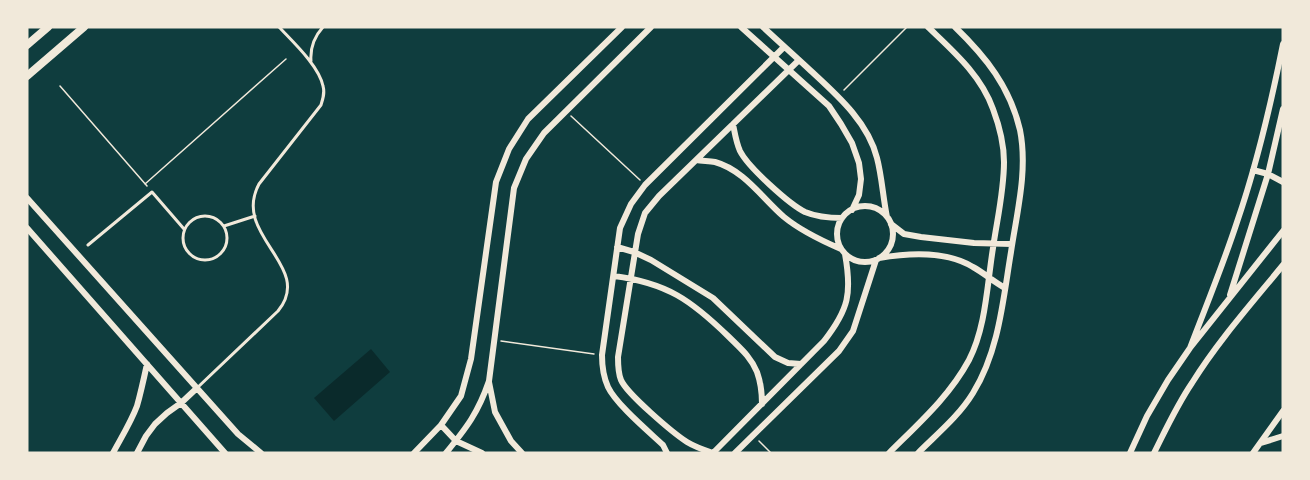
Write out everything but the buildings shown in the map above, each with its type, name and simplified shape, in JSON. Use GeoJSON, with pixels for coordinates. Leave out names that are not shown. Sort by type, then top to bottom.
{"type":"FeatureCollection","features":[{"type":"Feature","properties":{"kind":"street"},"geometry":{"type":"LineString","coordinates":[[28,43],[48,27]]}},
{"type":"Feature","properties":{"kind":"street"},"geometry":{"type":"LineString","coordinates":[[27,76],[84,27]]}},
{"type":"Feature","properties":{"kind":"street"},"geometry":{"type":"LineString","coordinates":[[414,453],[441,425],[461,396],[471,359],[496,182],[509,148],[528,119],[622,27]]}},
{"type":"Feature","properties":{"kind":"street"},"geometry":{"type":"LineString","coordinates":[[446,453],[470,423],[489,381],[514,188],[526,159],[544,133],[651,27]]}},
{"type":"Feature","properties":{"kind":"street"},"geometry":{"type":"LineString","coordinates":[[741,27],[829,106],[842,124],[859,163],[861,179],[859,195],[852,210]]}},
{"type":"Feature","properties":{"kind":"street"},"geometry":{"type":"LineString","coordinates":[[735,453],[839,351],[853,331],[862,307],[867,283],[877,259],[886,252],[891,243],[893,233],[883,198],[878,158],[860,123],[838,96],[763,27]]}},
{"type":"Feature","properties":{"kind":"street"},"geometry":{"type":"LineString","coordinates":[[889,453],[939,404],[956,382],[980,333],[1004,170],[1001,133],[992,106],[979,82],[962,60],[928,27]]}},
{"type":"Feature","properties":{"kind":"street"},"geometry":{"type":"LineString","coordinates":[[918,453],[973,394],[988,366],[997,336],[1021,192],[1023,161],[1020,130],[1011,101],[996,73],[978,49],[955,27]]}},
{"type":"Feature","properties":{"kind":"street"},"geometry":{"type":"LineString","coordinates":[[1190,348],[1238,222],[1276,81],[1283,44]]}},
{"type":"Feature","properties":{"kind":"street"},"geometry":{"type":"LineString","coordinates":[[667,453],[663,445],[608,388],[602,371],[602,355],[620,228],[631,204],[645,185],[784,47]]}},
{"type":"Feature","properties":{"kind":"street"},"geometry":{"type":"LineString","coordinates":[[799,60],[659,196],[645,213],[634,252],[617,367],[621,380],[629,392],[673,432],[698,448],[713,453],[824,341],[838,322],[847,301],[849,277],[843,251],[837,239],[842,218],[852,210],[871,207],[880,211],[904,234],[955,242],[1012,244]]}},
{"type":"Feature","properties":{"kind":"street"},"geometry":{"type":"LineString","coordinates":[[1228,301],[1268,174],[1283,109]]}},
{"type":"Feature","properties":{"kind":"street"},"geometry":{"type":"LineString","coordinates":[[734,124],[741,153],[751,166],[790,203],[824,218],[842,218]]}},
{"type":"Feature","properties":{"kind":"street"},"geometry":{"type":"LineString","coordinates":[[696,160],[713,161],[729,167],[801,230],[843,251],[852,259],[868,262],[899,255],[919,254],[954,258],[972,266],[1005,288]]}},
{"type":"Feature","properties":{"kind":"street"},"geometry":{"type":"LineString","coordinates":[[1253,170],[1268,174],[1283,182]]}},
{"type":"Feature","properties":{"kind":"street"},"geometry":{"type":"LineString","coordinates":[[27,198],[238,434],[261,453]]}},
{"type":"Feature","properties":{"kind":"street"},"geometry":{"type":"LineString","coordinates":[[27,228],[225,453]]}},
{"type":"Feature","properties":{"kind":"street"},"geometry":{"type":"LineString","coordinates":[[1130,453],[1168,380],[1190,348],[1283,231]]}},
{"type":"Feature","properties":{"kind":"street"},"geometry":{"type":"LineString","coordinates":[[617,247],[634,252],[713,298],[775,357],[788,363],[801,364]]}},
{"type":"Feature","properties":{"kind":"street"},"geometry":{"type":"LineString","coordinates":[[1154,453],[1191,383],[1216,348],[1283,265]]}},
{"type":"Feature","properties":{"kind":"street"},"geometry":{"type":"LineString","coordinates":[[614,276],[631,278],[658,286],[684,298],[706,315],[750,358],[757,372],[762,404]]}},
{"type":"Feature","properties":{"kind":"street"},"geometry":{"type":"LineString","coordinates":[[113,453],[136,406],[147,364]]}},
{"type":"Feature","properties":{"kind":"street"},"geometry":{"type":"LineString","coordinates":[[489,381],[495,412],[511,441],[522,453]]}},
{"type":"Feature","properties":{"kind":"street"},"geometry":{"type":"LineString","coordinates":[[137,453],[155,423],[197,388]]}},
{"type":"Feature","properties":{"kind":"street"},"geometry":{"type":"LineString","coordinates":[[1253,453],[1283,411]]}},
{"type":"Feature","properties":{"kind":"street"},"geometry":{"type":"LineString","coordinates":[[441,425],[456,441],[482,453]]}},
{"type":"Feature","properties":{"kind":"street"},"geometry":{"type":"LineString","coordinates":[[1259,443],[1283,436]]}},
{"type":"Feature","properties":{"kind":"lane"},"geometry":{"type":"LineString","coordinates":[[197,388],[278,311],[287,295],[288,283],[285,271],[261,233],[255,216],[254,198],[260,184],[321,105],[323,85],[311,64],[279,27]]}},
{"type":"Feature","properties":{"kind":"lane"},"geometry":{"type":"LineString","coordinates":[[311,64],[312,45],[322,27]]}},
{"type":"Feature","properties":{"kind":"lane"},"geometry":{"type":"LineString","coordinates":[[88,245],[152,192],[184,229]]}},
{"type":"Feature","properties":{"kind":"lane"},"geometry":{"type":"LineString","coordinates":[[198,216],[213,216],[224,225],[227,240],[222,253],[209,260],[201,260],[194,258],[184,247],[182,239],[184,229],[191,219],[198,216]]}},
{"type":"Feature","properties":{"kind":"lane"},"geometry":{"type":"LineString","coordinates":[[224,225],[255,216]]}},
{"type":"Feature","properties":{"kind":"path"},"geometry":{"type":"LineString","coordinates":[[838,96],[907,27]]}},
{"type":"Feature","properties":{"kind":"path"},"geometry":{"type":"LineString","coordinates":[[145,184],[286,59]]}},
{"type":"Feature","properties":{"kind":"path"},"geometry":{"type":"LineString","coordinates":[[60,86],[152,192]]}},
{"type":"Feature","properties":{"kind":"path"},"geometry":{"type":"LineString","coordinates":[[567,111],[645,185]]}},
{"type":"Feature","properties":{"kind":"path"},"geometry":{"type":"LineString","coordinates":[[494,340],[602,355]]}},
{"type":"Feature","properties":{"kind":"path"},"geometry":{"type":"LineString","coordinates":[[753,435],[771,453]]}},
{"type":"Feature","properties":{"kind":"water"},"geometry":{"type":"Polygon","coordinates":[[[371,349],[390,372],[334,421],[314,398],[371,349]]]}}]}
